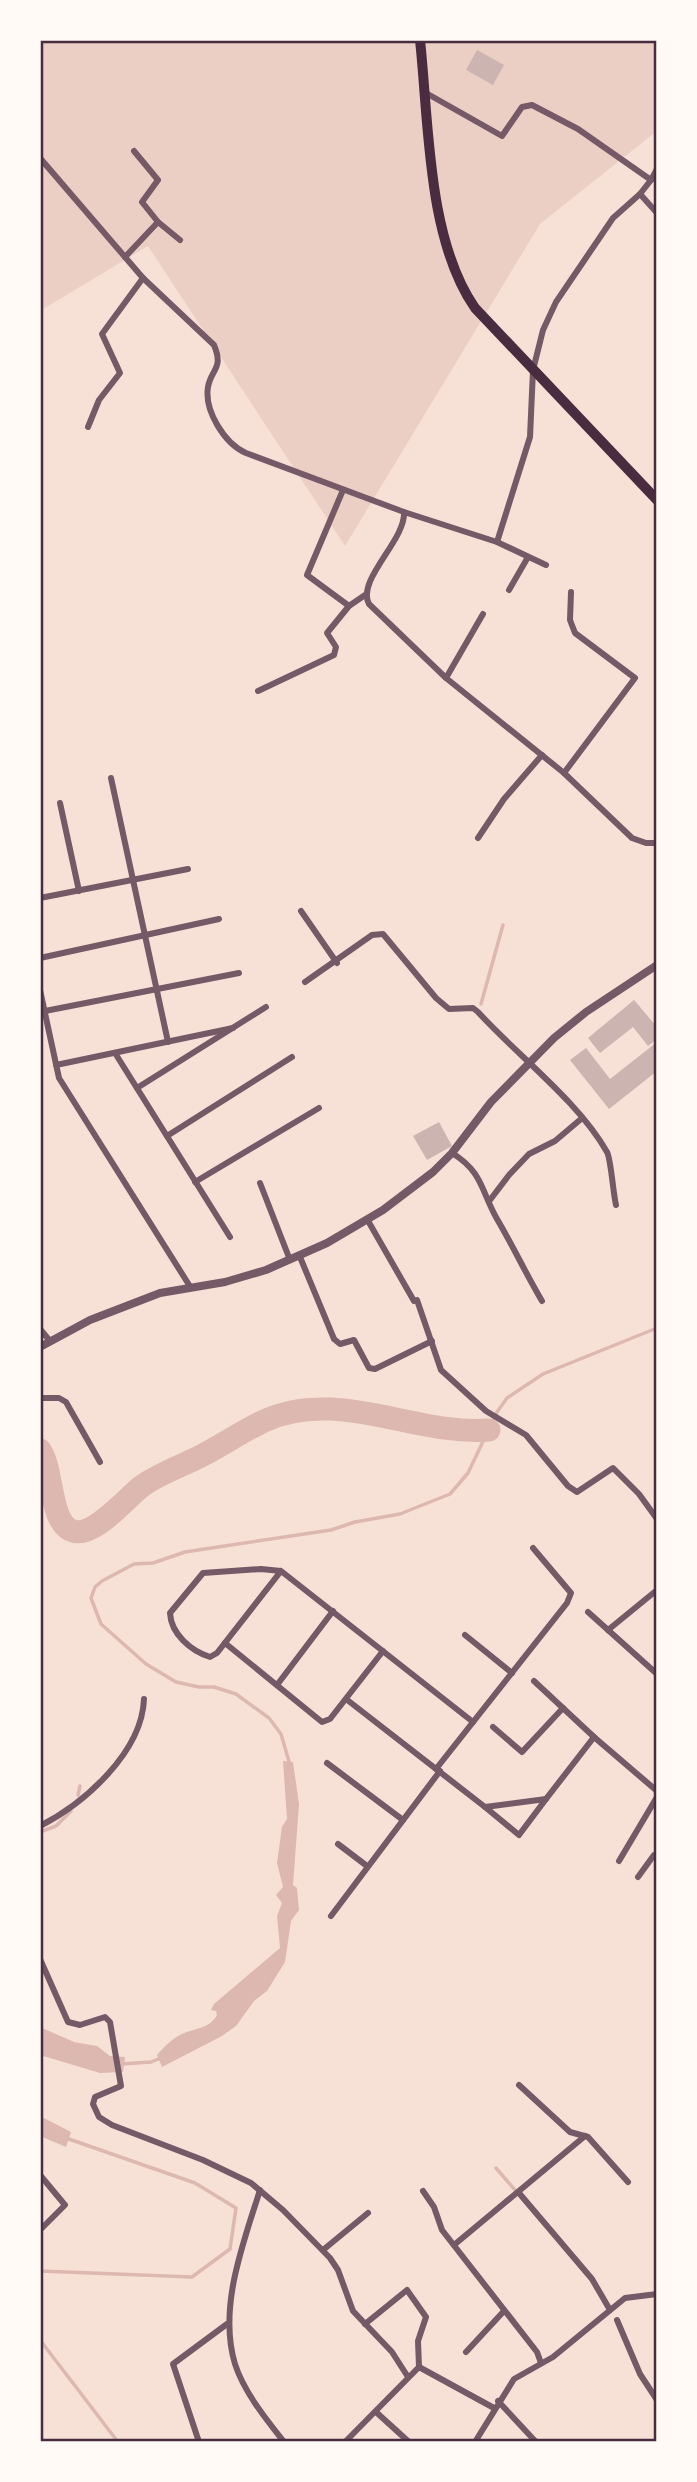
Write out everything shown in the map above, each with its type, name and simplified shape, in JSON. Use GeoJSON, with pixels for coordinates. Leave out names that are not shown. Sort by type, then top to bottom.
{"type":"FeatureCollection","features":[{"type":"Feature","properties":{"kind":"main road"},"geometry":{"type":"LineString","coordinates":[[420,40],[438,207],[458,284],[475,308],[657,500]]}},
{"type":"Feature","properties":{"kind":"street"},"geometry":{"type":"LineString","coordinates":[[426,93],[502,136],[506,134],[522,107],[532,105],[578,129],[651,180]]}},
{"type":"Feature","properties":{"kind":"street"},"geometry":{"type":"LineString","coordinates":[[134,150],[158,180],[142,202],[158,222],[180,240]]}},
{"type":"Feature","properties":{"kind":"street"},"geometry":{"type":"LineString","coordinates":[[40,158],[143,278],[214,345],[218,353],[217,371],[208,384],[208,395],[218,425],[231,443],[246,453],[343,491],[497,542],[546,565]]}},
{"type":"Feature","properties":{"kind":"street"},"geometry":{"type":"LineString","coordinates":[[497,542],[530,437],[533,370],[543,330],[556,302],[617,213],[640,194],[657,169]]}},
{"type":"Feature","properties":{"kind":"street"},"geometry":{"type":"LineString","coordinates":[[640,194],[657,213]]}},
{"type":"Feature","properties":{"kind":"street"},"geometry":{"type":"LineString","coordinates":[[125,257],[158,222]]}},
{"type":"Feature","properties":{"kind":"street"},"geometry":{"type":"LineString","coordinates":[[88,427],[99,400],[120,373],[102,334],[143,278]]}},
{"type":"Feature","properties":{"kind":"street"},"geometry":{"type":"LineString","coordinates":[[343,491],[307,575],[349,606]]}},
{"type":"Feature","properties":{"kind":"street"},"geometry":{"type":"LineString","coordinates":[[258,691],[334,655],[336,648],[327,633],[349,606],[365,595],[402,527],[404,512]]}},
{"type":"Feature","properties":{"kind":"street"},"geometry":{"type":"LineString","coordinates":[[509,590],[528,557]]}},
{"type":"Feature","properties":{"kind":"street"},"geometry":{"type":"LineString","coordinates":[[564,773],[635,678],[575,633],[570,620],[570,592]]}},
{"type":"Feature","properties":{"kind":"street"},"geometry":{"type":"LineString","coordinates":[[365,595],[373,608],[446,678],[564,773],[632,838],[646,844],[657,843]]}},
{"type":"Feature","properties":{"kind":"street"},"geometry":{"type":"LineString","coordinates":[[446,678],[483,614]]}},
{"type":"Feature","properties":{"kind":"street"},"geometry":{"type":"LineString","coordinates":[[478,838],[504,799],[542,755]]}},
{"type":"Feature","properties":{"kind":"street"},"geometry":{"type":"LineString","coordinates":[[111,778],[168,1042]]}},
{"type":"Feature","properties":{"kind":"street"},"geometry":{"type":"LineString","coordinates":[[61,803],[79,891]]}},
{"type":"Feature","properties":{"kind":"street"},"geometry":{"type":"LineString","coordinates":[[40,898],[188,869]]}},
{"type":"Feature","properties":{"kind":"street"},"geometry":{"type":"LineString","coordinates":[[300,911],[337,962]]}},
{"type":"Feature","properties":{"kind":"street"},"geometry":{"type":"LineString","coordinates":[[40,958],[219,919]]}},
{"type":"Feature","properties":{"kind":"street"},"geometry":{"type":"LineString","coordinates":[[305,982],[372,935],[383,934],[436,998],[449,1009],[473,1008],[529,1062],[581,1119],[609,1157],[610,1183],[616,1205]]}},
{"type":"Feature","properties":{"kind":"street"},"geometry":{"type":"LineString","coordinates":[[40,1347],[90,1320],[153,1296],[253,1275],[300,1257],[367,1219],[409,1191],[452,1153],[491,1102],[529,1062],[586,1012],[657,965]]}},
{"type":"Feature","properties":{"kind":"street"},"geometry":{"type":"LineString","coordinates":[[45,1011],[239,973]]}},
{"type":"Feature","properties":{"kind":"street"},"geometry":{"type":"LineString","coordinates":[[40,990],[59,1079],[191,1288]]}},
{"type":"Feature","properties":{"kind":"street"},"geometry":{"type":"LineString","coordinates":[[137,1088],[266,1007]]}},
{"type":"Feature","properties":{"kind":"street"},"geometry":{"type":"LineString","coordinates":[[55,1065],[233,1028]]}},
{"type":"Feature","properties":{"kind":"street"},"geometry":{"type":"LineString","coordinates":[[116,1053],[230,1237]]}},
{"type":"Feature","properties":{"kind":"street"},"geometry":{"type":"LineString","coordinates":[[167,1136],[292,1057]]}},
{"type":"Feature","properties":{"kind":"street"},"geometry":{"type":"LineString","coordinates":[[195,1182],[318,1108]]}},
{"type":"Feature","properties":{"kind":"street"},"geometry":{"type":"LineString","coordinates":[[490,1200],[529,1154],[555,1141],[581,1119]]}},
{"type":"Feature","properties":{"kind":"street"},"geometry":{"type":"LineString","coordinates":[[452,1153],[465,1161],[478,1176],[496,1217],[510,1237],[542,1301]]}},
{"type":"Feature","properties":{"kind":"street"},"geometry":{"type":"LineString","coordinates":[[260,1182],[290,1260]]}},
{"type":"Feature","properties":{"kind":"street"},"geometry":{"type":"LineString","coordinates":[[367,1219],[414,1301],[417,1300],[438,1366],[485,1411],[526,1435],[555,1472],[577,1492],[613,1468],[629,1483],[657,1519]]}},
{"type":"Feature","properties":{"kind":"street"},"geometry":{"type":"LineString","coordinates":[[300,1257],[334,1339],[340,1344],[354,1340],[369,1368],[432,1341]]}},
{"type":"Feature","properties":{"kind":"street"},"geometry":{"type":"LineString","coordinates":[[40,1329],[50,1341]]}},
{"type":"Feature","properties":{"kind":"street"},"geometry":{"type":"LineString","coordinates":[[40,1398],[59,1398],[66,1402],[100,1462]]}},
{"type":"Feature","properties":{"kind":"street"},"geometry":{"type":"LineString","coordinates":[[331,1916],[473,1722],[567,1603],[571,1593],[533,1548]]}},
{"type":"Feature","properties":{"kind":"street"},"geometry":{"type":"LineString","coordinates":[[281,1571],[225,1643],[210,1657],[199,1654],[181,1639],[170,1620],[170,1613],[203,1573],[261,1569],[281,1571],[473,1722]]}},
{"type":"Feature","properties":{"kind":"street"},"geometry":{"type":"LineString","coordinates":[[608,1630],[655,1594]]}},
{"type":"Feature","properties":{"kind":"street"},"geometry":{"type":"LineString","coordinates":[[276,1685],[333,1611]]}},
{"type":"Feature","properties":{"kind":"street"},"geometry":{"type":"LineString","coordinates":[[588,1612],[657,1674]]}},
{"type":"Feature","properties":{"kind":"street"},"geometry":{"type":"LineString","coordinates":[[465,1635],[512,1673]]}},
{"type":"Feature","properties":{"kind":"street"},"geometry":{"type":"LineString","coordinates":[[225,1643],[322,1722],[330,1719],[383,1651]]}},
{"type":"Feature","properties":{"kind":"street"},"geometry":{"type":"LineString","coordinates":[[534,1681],[594,1737],[655,1787]]}},
{"type":"Feature","properties":{"kind":"street"},"geometry":{"type":"LineString","coordinates":[[40,1826],[67,1810],[107,1776],[142,1721],[144,1699]]}},
{"type":"Feature","properties":{"kind":"street"},"geometry":{"type":"LineString","coordinates":[[346,1699],[519,1835],[594,1737]]}},
{"type":"Feature","properties":{"kind":"street"},"geometry":{"type":"LineString","coordinates":[[494,1727],[522,1752],[563,1708]]}},
{"type":"Feature","properties":{"kind":"street"},"geometry":{"type":"LineString","coordinates":[[327,1763],[403,1820]]}},
{"type":"Feature","properties":{"kind":"street"},"geometry":{"type":"LineString","coordinates":[[619,1861],[657,1797]]}},
{"type":"Feature","properties":{"kind":"street"},"geometry":{"type":"LineString","coordinates":[[485,1807],[546,1799]]}},
{"type":"Feature","properties":{"kind":"street"},"geometry":{"type":"LineString","coordinates":[[338,1844],[367,1867]]}},
{"type":"Feature","properties":{"kind":"street"},"geometry":{"type":"LineString","coordinates":[[638,1877],[654,1854],[657,1856]]}},
{"type":"Feature","properties":{"kind":"street"},"geometry":{"type":"LineString","coordinates":[[40,1959],[65,2019],[76,2025],[108,2017],[120,2088],[98,2095],[93,2100],[99,2117],[112,2125],[222,2168],[260,2190],[323,2250],[338,2270],[350,2305],[392,2352],[408,2377]]}},
{"type":"Feature","properties":{"kind":"street"},"geometry":{"type":"LineString","coordinates":[[519,2085],[570,2132],[585,2136],[628,2182]]}},
{"type":"Feature","properties":{"kind":"street"},"geometry":{"type":"LineString","coordinates":[[454,2245],[519,2193],[524,2184],[585,2136]]}},
{"type":"Feature","properties":{"kind":"street"},"geometry":{"type":"LineString","coordinates":[[40,2175],[65,2205],[40,2230]]}},
{"type":"Feature","properties":{"kind":"street"},"geometry":{"type":"LineString","coordinates":[[260,2190],[239,2262],[227,2324],[239,2372],[284,2442]]}},
{"type":"Feature","properties":{"kind":"street"},"geometry":{"type":"LineString","coordinates":[[423,2191],[434,2207],[440,2226],[537,2352],[541,2363]]}},
{"type":"Feature","properties":{"kind":"street"},"geometry":{"type":"LineString","coordinates":[[519,2193],[592,2279],[610,2310]]}},
{"type":"Feature","properties":{"kind":"street"},"geometry":{"type":"LineString","coordinates":[[323,2250],[368,2213]]}},
{"type":"Feature","properties":{"kind":"street"},"geometry":{"type":"LineString","coordinates":[[345,2442],[419,2367],[418,2341],[426,2316],[407,2290],[365,2324]]}},
{"type":"Feature","properties":{"kind":"street"},"geometry":{"type":"LineString","coordinates":[[475,2442],[514,2379],[541,2363],[629,2296],[657,2294]]}},
{"type":"Feature","properties":{"kind":"street"},"geometry":{"type":"LineString","coordinates":[[466,2352],[504,2311]]}},
{"type":"Feature","properties":{"kind":"street"},"geometry":{"type":"LineString","coordinates":[[617,2320],[640,2374],[657,2400]]}},
{"type":"Feature","properties":{"kind":"street"},"geometry":{"type":"LineString","coordinates":[[199,2442],[173,2364],[227,2324]]}},
{"type":"Feature","properties":{"kind":"street"},"geometry":{"type":"LineString","coordinates":[[419,2367],[496,2405],[536,2442]]}},
{"type":"Feature","properties":{"kind":"street"},"geometry":{"type":"LineString","coordinates":[[376,2412],[409,2442]]}},
{"type":"Feature","properties":{"kind":"shaded area"},"geometry":{"type":"Polygon","coordinates":[[[40,40],[657,40],[657,126],[653,134],[540,224],[345,546],[148,246],[40,311],[40,40]]]}},
{"type":"Feature","properties":{"kind":"shaded area"},"geometry":{"type":"Polygon","coordinates":[[[283,1761],[293,1762],[299,1804],[293,1885],[297,1888],[299,1910],[291,1921],[285,1962],[267,1991],[254,2001],[236,2026],[162,2067],[157,2055],[164,2047],[183,2033],[214,2020],[216,2011],[211,2010],[214,2004],[280,1948],[277,1916],[282,1903],[276,1895],[283,1887],[277,1863],[282,1827],[287,1819],[283,1761]]]}},
{"type":"Feature","properties":{"kind":"shaded area"},"geometry":{"type":"Polygon","coordinates":[[[40,2027],[74,2042],[97,2046],[110,2056],[125,2057],[123,2072],[100,2073],[40,2055],[40,2027]]]}},
{"type":"Feature","properties":{"kind":"shaded area"},"geometry":{"type":"Polygon","coordinates":[[[40,2116],[71,2132],[66,2147],[40,2136],[40,2116]]]}},
{"type":"Feature","properties":{"kind":"building"},"geometry":{"type":"Polygon","coordinates":[[[477,50],[504,65],[493,85],[466,70],[477,50]]]}},
{"type":"Feature","properties":{"kind":"building"},"geometry":{"type":"Polygon","coordinates":[[[634,1000],[657,1027],[657,1039],[648,1046],[633,1027],[600,1053],[588,1038],[634,1000]]]}},
{"type":"Feature","properties":{"kind":"building"},"geometry":{"type":"Polygon","coordinates":[[[657,1042],[657,1071],[609,1109],[570,1060],[586,1048],[610,1079],[657,1042]]]}},
{"type":"Feature","properties":{"kind":"building"},"geometry":{"type":"Polygon","coordinates":[[[439,1122],[452,1146],[427,1160],[413,1136],[439,1122]]]}},
{"type":"Feature","properties":{"kind":"waterway"},"geometry":{"type":"LineString","coordinates":[[481,1004],[503,925]]}},
{"type":"Feature","properties":{"kind":"waterway"},"geometry":{"type":"LineString","coordinates":[[290,1765],[281,1734],[269,1718],[236,1694],[214,1687],[176,1682],[146,1664],[101,1624],[91,1598],[95,1587],[134,1564],[153,1563],[185,1552],[331,1530],[355,1522],[400,1514],[450,1494],[468,1473],[497,1412],[507,1398],[543,1374],[657,1328]]}},
{"type":"Feature","properties":{"kind":"waterway"},"geometry":{"type":"LineString","coordinates":[[40,1450],[60,1518],[65,1526],[81,1532],[100,1523],[156,1477],[203,1455],[264,1421],[292,1412],[348,1410],[461,1430],[489,1430]]}},
{"type":"Feature","properties":{"kind":"waterway"},"geometry":{"type":"LineString","coordinates":[[78,1795],[80,1786]]}},
{"type":"Feature","properties":{"kind":"waterway"},"geometry":{"type":"LineString","coordinates":[[40,1832],[56,1826],[71,1811]]}},
{"type":"Feature","properties":{"kind":"waterway"},"geometry":{"type":"LineString","coordinates":[[121,2064],[151,2062],[161,2058]]}},
{"type":"Feature","properties":{"kind":"waterway"},"geometry":{"type":"LineString","coordinates":[[40,2271],[192,2277],[230,2249],[236,2208],[195,2183],[66,2138]]}},
{"type":"Feature","properties":{"kind":"waterway"},"geometry":{"type":"LineString","coordinates":[[496,2168],[515,2190]]}},
{"type":"Feature","properties":{"kind":"waterway"},"geometry":{"type":"LineString","coordinates":[[40,2340],[118,2442]]}}]}
